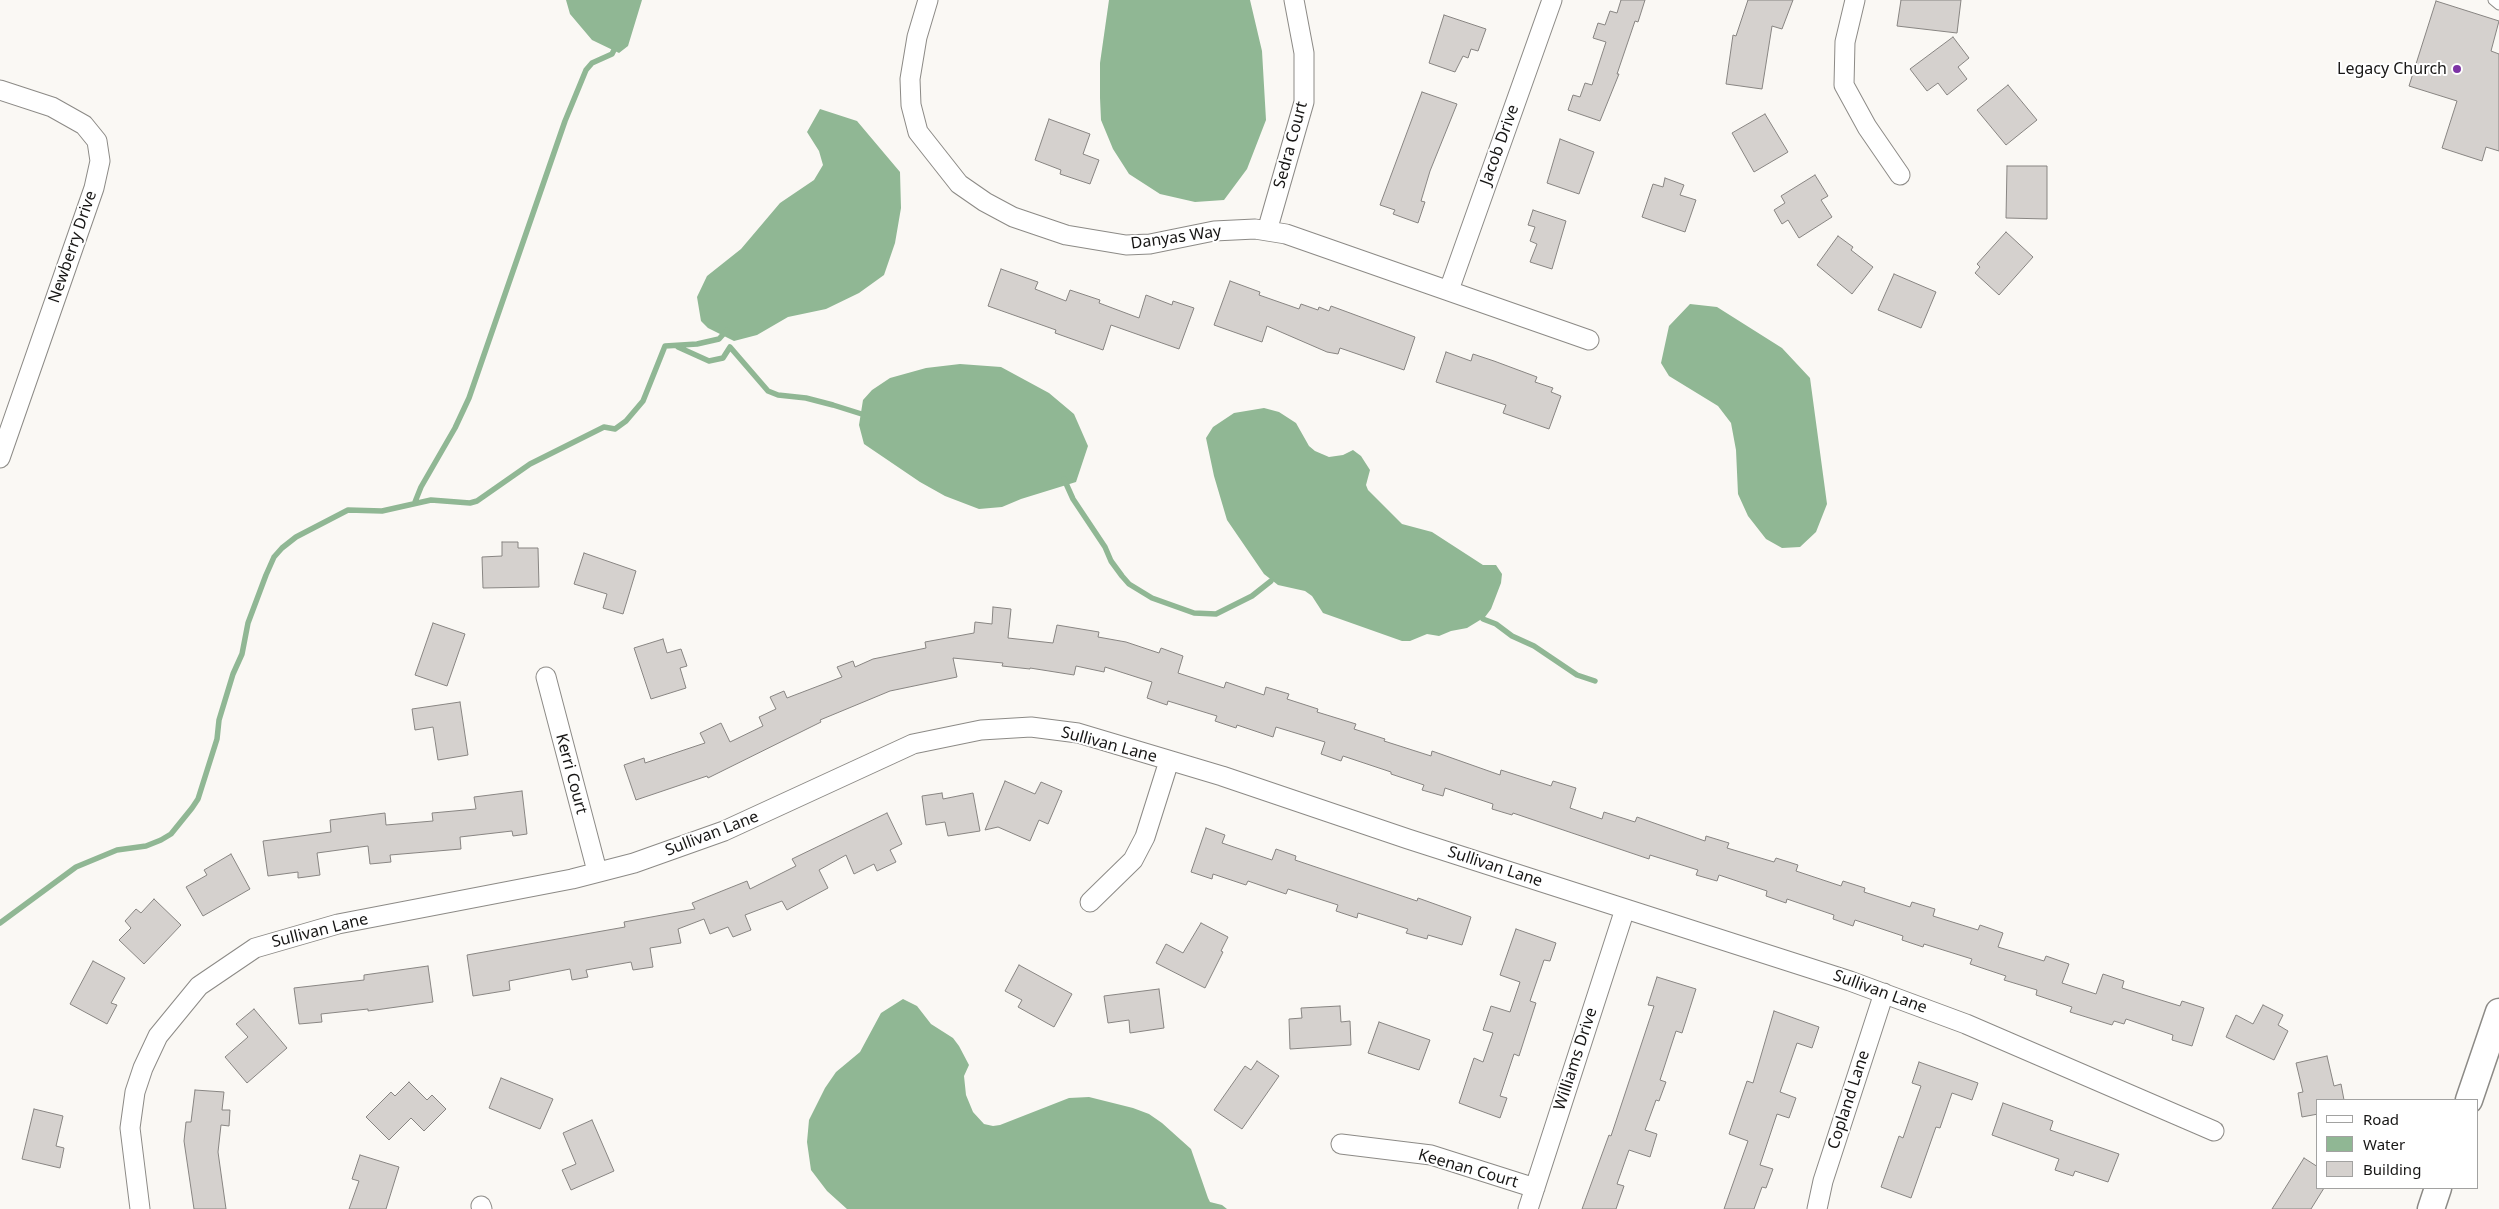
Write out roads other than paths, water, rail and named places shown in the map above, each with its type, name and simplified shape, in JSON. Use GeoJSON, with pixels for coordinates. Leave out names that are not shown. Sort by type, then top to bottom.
{"type":"FeatureCollection","features":[{"type":"Feature","properties":{"kind":"street","name":"Danyas Way"},"geometry":{"type":"LineString","coordinates":[[928,0],[917,37],[910,79],[911,104],[918,132],[959,184],[985,202],[1013,217],[1057,232],[1110,244],[1150,244],[1214,231],[1255,229],[1267,231],[1298,238],[1590,340]]}},
{"type":"Feature","properties":{"kind":"street","name":"Sedra Court"},"geometry":{"type":"LineString","coordinates":[[1267,231],[1304,102],[1304,53],[1294,0]]}},
{"type":"Feature","properties":{"kind":"street","name":"Jacob Drive"},"geometry":{"type":"LineString","coordinates":[[1448,290],[1552,0]]}},
{"type":"Feature","properties":{"kind":"street"},"geometry":{"type":"LineString","coordinates":[[1855,0],[1846,42],[1844,85],[1866,127],[1900,175]]}},
{"type":"Feature","properties":{"kind":"street","name":"Newberry Drive"},"geometry":{"type":"LineString","coordinates":[[0,90],[52,107],[84,125],[97,141],[100,161],[94,188],[0,458]]}},
{"type":"Feature","properties":{"kind":"street","name":"Kerri Court"},"geometry":{"type":"LineString","coordinates":[[546,677],[597,872]]}},
{"type":"Feature","properties":{"kind":"street","name":"Sullivan Lane"},"geometry":{"type":"LineString","coordinates":[[140,1209],[130,1128],[135,1092],[158,1036],[199,986],[255,948],[329,926],[572,879],[634,863],[724,831],[880,757],[913,744],[981,730],[1031,728],[1078,733],[1222,776],[1884,993],[1966,1024],[2214,1131]]}},
{"type":"Feature","properties":{"kind":"street"},"geometry":{"type":"LineString","coordinates":[[1090,902],[1133,860],[1145,837],[1169,760]]}},
{"type":"Feature","properties":{"kind":"street","name":"Williams Drive"},"geometry":{"type":"LineString","coordinates":[[1528,1209],[1624,909]]}},
{"type":"Feature","properties":{"kind":"street","name":"Copland Lane"},"geometry":{"type":"LineString","coordinates":[[1817,1209],[1822,1181],[1884,993]]}},
{"type":"Feature","properties":{"kind":"street"},"geometry":{"type":"LineString","coordinates":[[2469,1099],[2499,1012]]}},
{"type":"Feature","properties":{"kind":"street","name":"Keenan Court"},"geometry":{"type":"LineString","coordinates":[[1341,1144],[1431,1155],[1534,1188]]}},
{"type":"Feature","properties":{"kind":"street"},"geometry":{"type":"LineString","coordinates":[[2431,1209],[2438,1189]]}},
{"type":"Feature","properties":{"kind":"lane"},"geometry":{"type":"LineString","coordinates":[[2493,0],[2499,5]]}},
{"type":"Feature","properties":{"kind":"water"},"geometry":{"type":"Polygon","coordinates":[[[566,0],[642,0],[628,46],[619,53],[592,40],[570,14],[566,0]]]}},
{"type":"Feature","properties":{"kind":"water"},"geometry":{"type":"Polygon","coordinates":[[[1109,0],[1250,0],[1262,51],[1266,120],[1247,169],[1224,200],[1195,202],[1160,194],[1129,174],[1113,149],[1101,120],[1100,98],[1100,63],[1109,0]]]}},
{"type":"Feature","properties":{"kind":"water"},"geometry":{"type":"Polygon","coordinates":[[[820,109],[857,121],[900,172],[901,208],[895,243],[884,275],[859,293],[826,309],[788,317],[757,335],[734,341],[708,328],[701,321],[697,297],[707,276],[741,249],[780,203],[814,180],[823,165],[819,151],[807,132],[820,109]]]}},
{"type":"Feature","properties":{"kind":"water"},"geometry":{"type":"Polygon","coordinates":[[[1690,304],[1717,307],[1782,348],[1810,378],[1827,504],[1816,532],[1800,547],[1782,548],[1766,539],[1748,516],[1738,494],[1736,450],[1731,423],[1718,406],[1669,376],[1661,363],[1669,326],[1690,304]]]}},
{"type":"Feature","properties":{"kind":"water"},"geometry":{"type":"Polygon","coordinates":[[[960,364],[1001,367],[1049,393],[1074,414],[1088,446],[1076,482],[1002,507],[979,509],[945,496],[920,482],[864,444],[859,425],[863,400],[872,390],[890,378],[926,368],[960,364]]]}},
{"type":"Feature","properties":{"kind":"water"},"geometry":{"type":"Polygon","coordinates":[[[1264,408],[1279,412],[1296,423],[1309,446],[1315,451],[1329,457],[1343,455],[1353,450],[1361,456],[1370,470],[1366,485],[1368,490],[1402,524],[1432,532],[1483,565],[1496,565],[1502,574],[1501,583],[1491,609],[1485,617],[1467,628],[1451,631],[1439,636],[1427,634],[1410,641],[1402,641],[1323,613],[1312,596],[1305,591],[1278,585],[1264,574],[1227,520],[1214,476],[1206,438],[1213,427],[1234,413],[1264,408]]]}},
{"type":"Feature","properties":{"kind":"water"},"geometry":{"type":"Polygon","coordinates":[[[903,999],[917,1006],[931,1024],[953,1038],[959,1046],[969,1065],[964,1076],[966,1095],[973,1112],[984,1124],[1000,1125],[1069,1098],[1089,1097],[1133,1108],[1149,1114],[1162,1123],[1191,1149],[1210,1202],[1222,1205],[1227,1209],[847,1209],[827,1191],[811,1170],[807,1142],[809,1120],[825,1088],[836,1072],[860,1052],[881,1013],[903,999]]]}},
{"type":"Feature","properties":{"kind":"waterway"},"geometry":{"type":"LineString","coordinates":[[415,502],[421,487],[455,428],[469,398],[565,121],[586,70],[592,63],[612,54],[614,50]]}},
{"type":"Feature","properties":{"kind":"waterway"},"geometry":{"type":"LineString","coordinates":[[0,923],[76,867],[117,850],[146,846],[161,840],[171,834],[192,808],[198,799],[217,739],[219,720],[233,674],[242,654],[248,623],[274,557],[282,548],[296,537],[348,510],[382,511],[431,500],[470,503],[477,501],[530,464],[604,427],[615,429],[626,421],[643,401],[665,346],[697,344],[719,339],[727,330]]}},
{"type":"Feature","properties":{"kind":"waterway"},"geometry":{"type":"LineString","coordinates":[[678,347],[709,361],[723,358],[730,347],[768,391],[778,395],[806,398],[868,416]]}},
{"type":"Feature","properties":{"kind":"waterway"},"geometry":{"type":"LineString","coordinates":[[1064,479],[1073,499],[1122,576],[1129,584],[1152,598],[1194,613],[1216,614],[1252,596],[1271,581]]}},
{"type":"Feature","properties":{"kind":"waterway"},"geometry":{"type":"LineString","coordinates":[[1483,619],[1496,624],[1512,636],[1534,646],[1577,675],[1595,681]]}},
{"type":"Feature","properties":{"kind":"place","name":"Legacy Church"},"geometry":{"type":"Point","coordinates":[2457,69]}}]}
